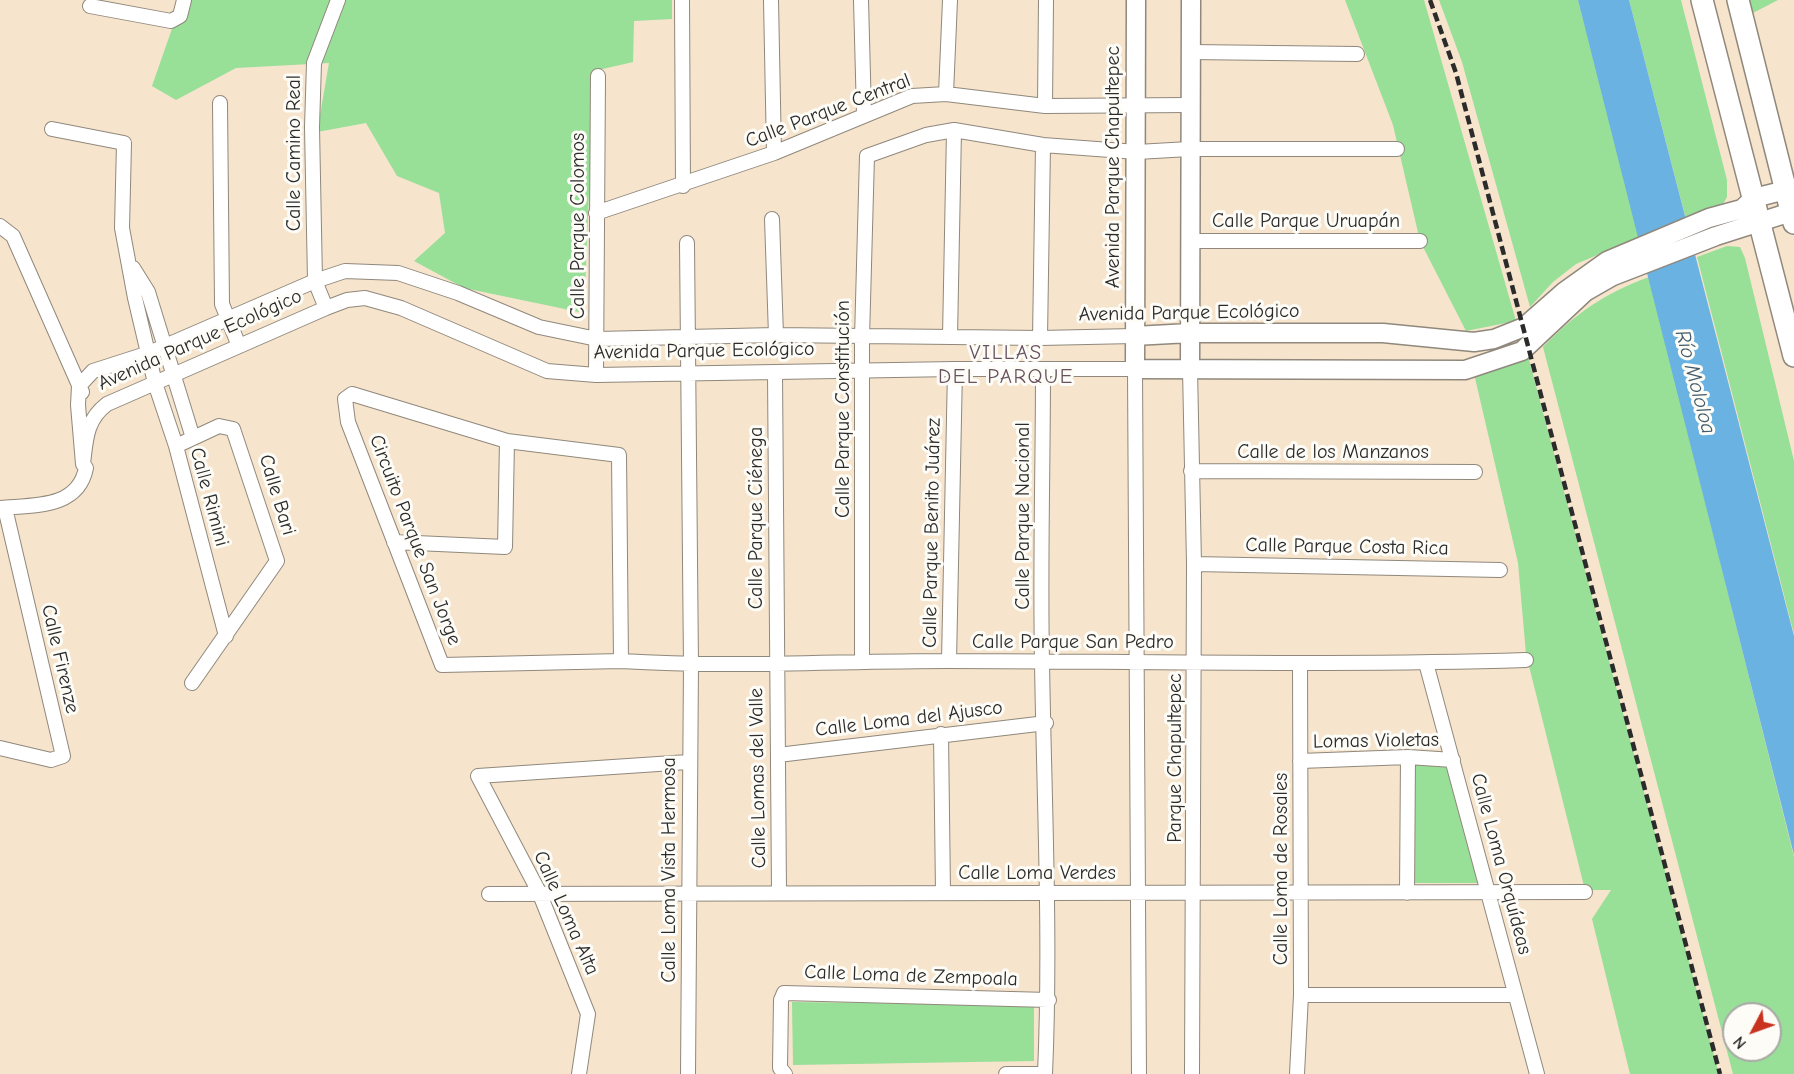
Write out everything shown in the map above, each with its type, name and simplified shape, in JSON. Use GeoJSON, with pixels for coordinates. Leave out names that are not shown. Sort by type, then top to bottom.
{"type":"FeatureCollection","features":[{"type":"Feature","properties":{"kind":"main road"},"geometry":{"type":"LineString","coordinates":[[1702,0],[1794,356]]}},
{"type":"Feature","properties":{"kind":"main road"},"geometry":{"type":"LineString","coordinates":[[1738,0],[1790,189],[1793,216]]}},
{"type":"Feature","properties":{"kind":"street"},"geometry":{"type":"LineString","coordinates":[[90,6],[171,21],[177,19],[184,0]]}},
{"type":"Feature","properties":{"kind":"street","name":"Calle Camino Real"},"geometry":{"type":"LineString","coordinates":[[326,308],[315,281],[312,127],[314,63],[338,0]]}},
{"type":"Feature","properties":{"kind":"street"},"geometry":{"type":"LineString","coordinates":[[682,0],[683,186]]}},
{"type":"Feature","properties":{"kind":"street"},"geometry":{"type":"LineString","coordinates":[[771,0],[774,153]]}},
{"type":"Feature","properties":{"kind":"street"},"geometry":{"type":"LineString","coordinates":[[861,0],[864,114]]}},
{"type":"Feature","properties":{"kind":"street"},"geometry":{"type":"LineString","coordinates":[[946,94],[950,0]]}},
{"type":"Feature","properties":{"kind":"street"},"geometry":{"type":"LineString","coordinates":[[1045,106],[1046,0]]}},
{"type":"Feature","properties":{"kind":"street","name":"Avenida Parque Chapultepec"},"geometry":{"type":"LineString","coordinates":[[1135,369],[1137,0]]}},
{"type":"Feature","properties":{"kind":"street"},"geometry":{"type":"LineString","coordinates":[[1190,369],[1191,0]]}},
{"type":"Feature","properties":{"kind":"street"},"geometry":{"type":"LineString","coordinates":[[1190,52],[1357,54]]}},
{"type":"Feature","properties":{"kind":"street","name":"Calle Parque Colomos"},"geometry":{"type":"LineString","coordinates":[[596,375],[598,76]]}},
{"type":"Feature","properties":{"kind":"street","name":"Calle Parque Central"},"geometry":{"type":"LineString","coordinates":[[596,213],[683,186],[774,153],[912,96],[946,94],[1045,106],[1189,105]]}},
{"type":"Feature","properties":{"kind":"street"},"geometry":{"type":"LineString","coordinates":[[220,103],[222,304],[239,346]]}},
{"type":"Feature","properties":{"kind":"street","name":"Calle Rimini"},"geometry":{"type":"LineString","coordinates":[[52,129],[124,143],[122,228],[135,298],[155,383],[176,446],[226,636]]}},
{"type":"Feature","properties":{"kind":"street"},"geometry":{"type":"LineString","coordinates":[[950,337],[954,130],[1043,145],[1137,152],[1189,149],[1397,149]]}},
{"type":"Feature","properties":{"kind":"street","name":"Calle Parque Constitución"},"geometry":{"type":"LineString","coordinates":[[862,662],[862,338],[867,156],[926,135],[954,130]]}},
{"type":"Feature","properties":{"kind":"street"},"geometry":{"type":"LineString","coordinates":[[1040,338],[1043,145]]}},
{"type":"Feature","properties":{"kind":"street","name":"Avenida Parque Ecológico"},"geometry":{"type":"LineString","coordinates":[[83,464],[78,405],[79,386],[93,370],[149,353],[315,281],[345,271],[398,273],[458,293],[539,327],[597,339],[686,339],[776,335],[862,338],[1040,338],[1190,333],[1383,333],[1474,342],[1494,339],[1524,327],[1565,291],[1709,218],[1742,209],[1754,198],[1790,189]]}},
{"type":"Feature","properties":{"kind":"street","name":"Avenida Parque Ecológico"},"geometry":{"type":"LineString","coordinates":[[83,464],[92,419],[107,404],[347,300],[365,298],[401,308],[548,371],[596,375],[775,374],[955,369],[1465,370],[1522,351],[1610,268],[1760,221],[1793,216]]}},
{"type":"Feature","properties":{"kind":"street"},"geometry":{"type":"LineString","coordinates":[[772,219],[776,335]]}},
{"type":"Feature","properties":{"kind":"street"},"geometry":{"type":"LineString","coordinates":[[0,226],[13,236],[92,419]]}},
{"type":"Feature","properties":{"kind":"street","name":"Calle Parque Uruapán"},"geometry":{"type":"LineString","coordinates":[[1192,241],[1420,241]]}},
{"type":"Feature","properties":{"kind":"street","name":"Calle Loma Vista Hermosa"},"geometry":{"type":"LineString","coordinates":[[687,243],[686,375],[691,666],[688,762],[688,1074]]}},
{"type":"Feature","properties":{"kind":"street","name":"Calle Rimini"},"geometry":{"type":"LineString","coordinates":[[130,264],[148,292],[193,438]]}},
{"type":"Feature","properties":{"kind":"street"},"geometry":{"type":"LineString","coordinates":[[1474,342],[1476,367]]}},
{"type":"Feature","properties":{"kind":"street","name":"Calle Parque Benito Juárez"},"geometry":{"type":"LineString","coordinates":[[949,661],[955,369]]}},
{"type":"Feature","properties":{"kind":"street","name":"Parque Chapultepec"},"geometry":{"type":"LineString","coordinates":[[1135,369],[1139,1074]]}},
{"type":"Feature","properties":{"kind":"street","name":"Parque Chapultepec"},"geometry":{"type":"LineString","coordinates":[[1190,369],[1194,564],[1195,894],[1192,1074]]}},
{"type":"Feature","properties":{"kind":"street","name":"Calle Parque Nacional"},"geometry":{"type":"LineString","coordinates":[[1043,370],[1042,662],[1046,723],[1049,1000],[1045,1074]]}},
{"type":"Feature","properties":{"kind":"street","name":"Calle Parque Ciénega"},"geometry":{"type":"LineString","coordinates":[[775,374],[776,662]]}},
{"type":"Feature","properties":{"kind":"street","name":"Circuito Parque San Jorge"},"geometry":{"type":"LineString","coordinates":[[360,394],[507,441],[619,455],[621,661],[442,665],[348,422],[344,408],[346,397],[360,394]]}},
{"type":"Feature","properties":{"kind":"street","name":"Calle Bari"},"geometry":{"type":"LineString","coordinates":[[176,446],[224,425],[236,433],[277,561],[192,683]]}},
{"type":"Feature","properties":{"kind":"street"},"geometry":{"type":"LineString","coordinates":[[394,543],[505,548],[507,441]]}},
{"type":"Feature","properties":{"kind":"street","name":"Calle Firenze"},"geometry":{"type":"LineString","coordinates":[[0,748],[51,760],[63,756],[2,508],[51,503],[74,492],[84,478],[86,468],[83,464]]}},
{"type":"Feature","properties":{"kind":"street","name":"Calle de los Manzanos"},"geometry":{"type":"LineString","coordinates":[[1191,471],[1475,472]]}},
{"type":"Feature","properties":{"kind":"street","name":"Calle Parque Costa Rica"},"geometry":{"type":"LineString","coordinates":[[1194,564],[1500,570]]}},
{"type":"Feature","properties":{"kind":"street","name":"Calle Parque San Pedro"},"geometry":{"type":"LineString","coordinates":[[621,661],[691,666],[776,662],[1426,663],[1526,660]]}},
{"type":"Feature","properties":{"kind":"street","name":"Calle Lomas del Valle"},"geometry":{"type":"LineString","coordinates":[[776,662],[779,893]]}},
{"type":"Feature","properties":{"kind":"street","name":"Calle Loma de Rosales"},"geometry":{"type":"LineString","coordinates":[[1297,1074],[1301,995],[1300,663]]}},
{"type":"Feature","properties":{"kind":"street","name":"Calle Loma Orquídeas"},"geometry":{"type":"LineString","coordinates":[[1426,663],[1537,1074]]}},
{"type":"Feature","properties":{"kind":"street","name":"Calle Loma del Ajusco"},"geometry":{"type":"LineString","coordinates":[[778,755],[1046,723]]}},
{"type":"Feature","properties":{"kind":"street"},"geometry":{"type":"LineString","coordinates":[[941,734],[943,893]]}},
{"type":"Feature","properties":{"kind":"street"},"geometry":{"type":"LineString","coordinates":[[1407,757],[1407,893]]}},
{"type":"Feature","properties":{"kind":"street","name":"Lomas Violetas"},"geometry":{"type":"LineString","coordinates":[[1300,761],[1407,757],[1453,760]]}},
{"type":"Feature","properties":{"kind":"street","name":"Calle Loma Alta"},"geometry":{"type":"LineString","coordinates":[[579,1074],[588,1014],[539,892],[478,776],[688,762]]}},
{"type":"Feature","properties":{"kind":"street","name":"Calle Loma Verdes"},"geometry":{"type":"LineString","coordinates":[[489,894],[539,892],[1300,894],[1585,892]]}},
{"type":"Feature","properties":{"kind":"street","name":"Calle Loma de Zempoala"},"geometry":{"type":"LineString","coordinates":[[785,1074],[780,1068],[784,993],[1049,1000]]}},
{"type":"Feature","properties":{"kind":"street"},"geometry":{"type":"LineString","coordinates":[[1301,995],[1515,995]]}},
{"type":"Feature","properties":{"kind":"street"},"geometry":{"type":"LineString","coordinates":[[1006,1074],[1045,1074]]}},
{"type":"Feature","properties":{"kind":"green space"},"geometry":{"type":"Polygon","coordinates":[[[182,0],[672,0],[672,19],[634,21],[633,62],[594,71],[584,313],[464,288],[414,261],[445,233],[439,193],[397,176],[366,123],[317,132],[329,63],[236,68],[176,100],[152,86],[182,0]]]}},
{"type":"Feature","properties":{"kind":"green space"},"geometry":{"type":"Polygon","coordinates":[[[1345,0],[1424,0],[1516,321],[1466,331],[1420,241],[1393,125],[1345,0]]]}},
{"type":"Feature","properties":{"kind":"green space"},"geometry":{"type":"Polygon","coordinates":[[[1439,0],[1578,0],[1640,237],[1576,264],[1553,282],[1530,307],[1462,62],[1439,0]]]}},
{"type":"Feature","properties":{"kind":"green space"},"geometry":{"type":"Polygon","coordinates":[[[1629,0],[1681,0],[1727,180],[1727,197],[1722,206],[1687,223],[1629,0]]]}},
{"type":"Feature","properties":{"kind":"green space"},"geometry":{"type":"Polygon","coordinates":[[[1745,0],[1778,0],[1749,15],[1745,0]]]}},
{"type":"Feature","properties":{"kind":"green space"},"geometry":{"type":"Polygon","coordinates":[[[1727,246],[1740,247],[1745,258],[1794,461],[1794,634],[1697,257],[1727,246]]]}},
{"type":"Feature","properties":{"kind":"green space"},"geometry":{"type":"Polygon","coordinates":[[[1649,277],[1794,857],[1794,1074],[1733,1074],[1730,1062],[1782,1062],[1782,1002],[1722,1002],[1722,1032],[1543,347],[1579,314],[1619,290],[1649,277]]]}},
{"type":"Feature","properties":{"kind":"green space"},"geometry":{"type":"Polygon","coordinates":[[[1527,352],[1719,1074],[1630,1074],[1592,919],[1611,890],[1585,890],[1526,654],[1518,563],[1472,365],[1527,352]]]}},
{"type":"Feature","properties":{"kind":"green space"},"geometry":{"type":"Polygon","coordinates":[[[1411,765],[1449,765],[1478,883],[1410,883],[1411,765]]]}},
{"type":"Feature","properties":{"kind":"green space"},"geometry":{"type":"Polygon","coordinates":[[[792,1002],[1034,1005],[1034,1061],[793,1065],[792,1002]]]}},
{"type":"Feature","properties":{"kind":"water","name":"Río Mololoa"},"geometry":{"type":"Polygon","coordinates":[[[1578,0],[1629,0],[1794,636],[1794,855],[1578,0]]]}},
{"type":"Feature","properties":{"kind":"railway"},"geometry":{"type":"LineString","coordinates":[[1430,0],[1456,73],[1720,1074]]}},
{"type":"Feature","properties":{"kind":"district","name":"VILLAS DEL PARQUE"},"geometry":{"type":"Point","coordinates":[1006,365]}}]}
